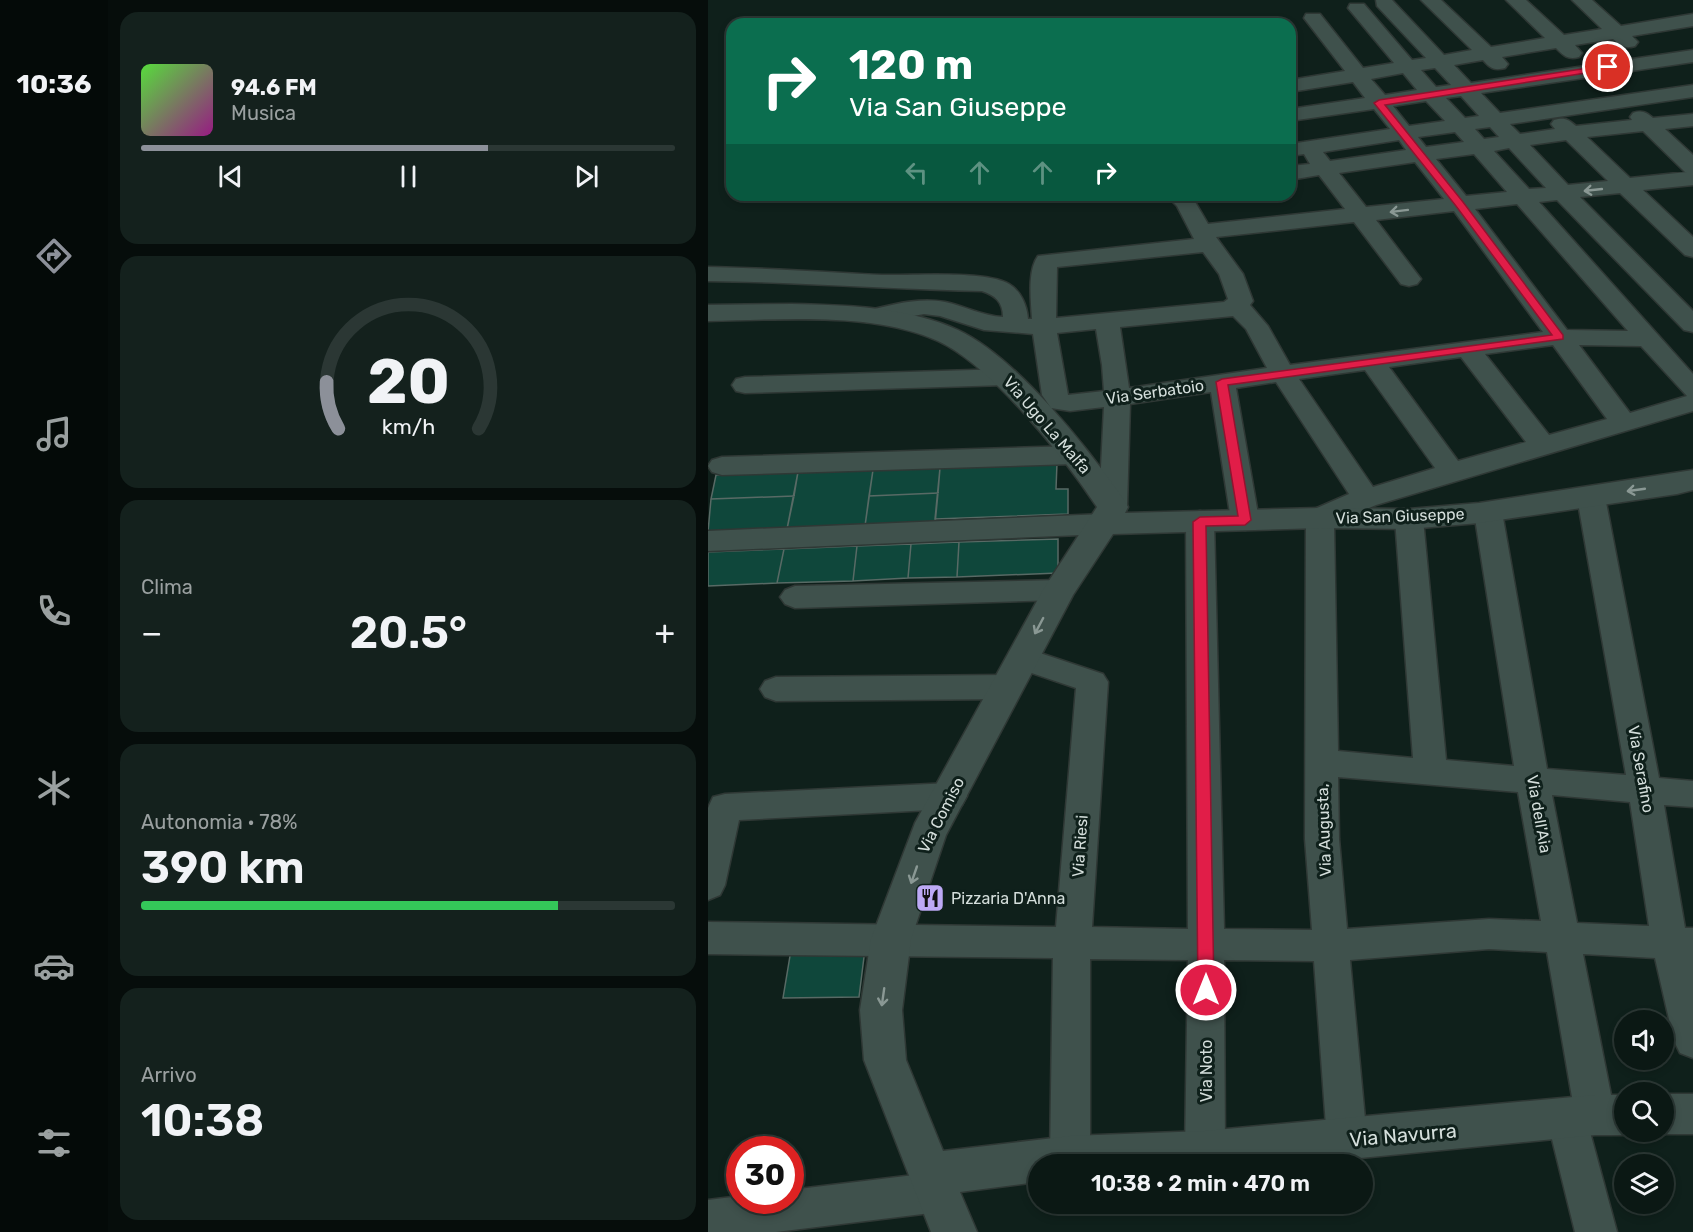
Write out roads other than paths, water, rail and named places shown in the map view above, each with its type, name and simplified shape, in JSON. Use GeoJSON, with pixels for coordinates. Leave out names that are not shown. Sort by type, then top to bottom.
{"type":"FeatureCollection","features":[{"type":"Feature","properties":{"kind":"street"},"geometry":{"type":"LineString","coordinates":[[1430,0],[1693,250]]}},
{"type":"Feature","properties":{"kind":"street"},"geometry":{"type":"LineString","coordinates":[[1515,0],[1693,167]]}},
{"type":"Feature","properties":{"kind":"street"},"geometry":{"type":"LineString","coordinates":[[1581,0],[1648,61],[1690,94]]}},
{"type":"Feature","properties":{"kind":"street"},"geometry":{"type":"LineString","coordinates":[[1384,2],[1563,193],[1693,326]]}},
{"type":"Feature","properties":{"kind":"street"},"geometry":{"type":"LineString","coordinates":[[1357,8],[1693,390]]}},
{"type":"Feature","properties":{"kind":"street"},"geometry":{"type":"LineString","coordinates":[[1313,18],[1460,204],[1624,423]]}},
{"type":"Feature","properties":{"kind":"street"},"geometry":{"type":"LineString","coordinates":[[1296,85],[1693,20]]}},
{"type":"Feature","properties":{"kind":"street"},"geometry":{"type":"LineString","coordinates":[[1296,114],[1693,56]]}},
{"type":"Feature","properties":{"kind":"street"},"geometry":{"type":"LineString","coordinates":[[1300,149],[1623,101],[1690,94]]}},
{"type":"Feature","properties":{"kind":"street"},"geometry":{"type":"LineString","coordinates":[[1296,172],[1570,133],[1693,120]]}},
{"type":"Feature","properties":{"kind":"street"},"geometry":{"type":"LineString","coordinates":[[1300,149],[1325,168],[1409,279]]}},
{"type":"Feature","properties":{"kind":"street"},"geometry":{"type":"LineString","coordinates":[[1044,327],[1042,284],[1046,261],[1361,215],[1693,178]]}},
{"type":"Feature","properties":{"kind":"street"},"geometry":{"type":"LineString","coordinates":[[875,316],[924,306],[943,309],[984,322],[1044,327],[1230,309],[1238,306],[1241,301],[1239,290],[1205,238],[1186,201]]}},
{"type":"Feature","properties":{"kind":"street"},"geometry":{"type":"LineString","coordinates":[[708,274],[788,274],[882,282],[983,284],[999,289],[1010,299],[1015,307],[1016,325]]}},
{"type":"Feature","properties":{"kind":"street"},"geometry":{"type":"LineString","coordinates":[[1238,306],[1256,326],[1283,374],[1366,498]]}},
{"type":"Feature","properties":{"kind":"street","name":"Via Ugo La Malfa"},"geometry":{"type":"LineString","coordinates":[[708,313],[875,316],[931,329],[972,350],[1006,376],[1095,480],[1108,515]]}},
{"type":"Feature","properties":{"kind":"street"},"geometry":{"type":"LineString","coordinates":[[708,541],[1108,515],[1117,398],[1110,334],[1106,322]]}},
{"type":"Feature","properties":{"kind":"street","name":"Via Serbatoio"},"geometry":{"type":"LineString","coordinates":[[1044,327],[1055,395],[1060,402],[1070,403],[1559,337],[1648,339]]}},
{"type":"Feature","properties":{"kind":"street"},"geometry":{"type":"LineString","coordinates":[[1467,348],[1543,446]]}},
{"type":"Feature","properties":{"kind":"street"},"geometry":{"type":"LineString","coordinates":[[1372,362],[1452,472]]}},
{"type":"Feature","properties":{"kind":"street"},"geometry":{"type":"LineString","coordinates":[[745,385],[1006,376]]}},
{"type":"Feature","properties":{"kind":"street"},"geometry":{"type":"LineString","coordinates":[[1222,382],[1245,520]]}},
{"type":"Feature","properties":{"kind":"street"},"geometry":{"type":"LineString","coordinates":[[1320,518],[1366,498],[1693,403]]}},
{"type":"Feature","properties":{"kind":"street"},"geometry":{"type":"LineString","coordinates":[[722,466],[1074,454]]}},
{"type":"Feature","properties":{"kind":"street","name":"Via San Giuseppe"},"geometry":{"type":"LineString","coordinates":[[1108,515],[1200,522],[1320,518],[1409,519],[1488,512],[1693,480]]}},
{"type":"Feature","properties":{"kind":"street","name":"Via Serafino"},"geometry":{"type":"LineString","coordinates":[[1591,497],[1645,790],[1682,944],[1693,1041]]}},
{"type":"Feature","properties":{"kind":"street","name":"Via dell'Aia"},"geometry":{"type":"LineString","coordinates":[[1488,512],[1561,938],[1596,1116],[1596,1232]]}},
{"type":"Feature","properties":{"kind":"street","name":"Via Comiso"},"geometry":{"type":"LineString","coordinates":[[954,1232],[885,1060],[882,1010],[891,939],[928,834],[1059,590],[1108,515]]}},
{"type":"Feature","properties":{"kind":"street","name":"Via Augusta,"},"geometry":{"type":"LineString","coordinates":[[1320,518],[1322,838],[1347,1140]]}},
{"type":"Feature","properties":{"kind":"street"},"geometry":{"type":"LineString","coordinates":[[1409,519],[1431,772]]}},
{"type":"Feature","properties":{"kind":"street","name":"Via Noto"},"geometry":{"type":"LineString","coordinates":[[1200,522],[1206,944],[1205,1152]]}},
{"type":"Feature","properties":{"kind":"street"},"geometry":{"type":"LineString","coordinates":[[795,597],[1059,590]]}},
{"type":"Feature","properties":{"kind":"street"},"geometry":{"type":"LineString","coordinates":[[776,689],[1015,672]]}},
{"type":"Feature","properties":{"kind":"street","name":"Via Riesi"},"geometry":{"type":"LineString","coordinates":[[1015,672],[1092,682],[1070,978],[1070,1154]]}},
{"type":"Feature","properties":{"kind":"street"},"geometry":{"type":"LineString","coordinates":[[1323,763],[1693,794]]}},
{"type":"Feature","properties":{"kind":"street"},"geometry":{"type":"LineString","coordinates":[[708,885],[725,807],[950,796]]}},
{"type":"Feature","properties":{"kind":"street"},"geometry":{"type":"LineString","coordinates":[[708,938],[1331,946],[1489,934],[1682,944]]}},
{"type":"Feature","properties":{"kind":"street"},"geometry":{"type":"LineString","coordinates":[[1674,1114],[1693,1114]]}},
{"type":"Feature","properties":{"kind":"street","name":"Via Navurra"},"geometry":{"type":"LineString","coordinates":[[1151,1154],[1205,1152],[1347,1140],[1596,1116]]}},
{"type":"Feature","properties":{"kind":"street","name":"Via Navurra"},"geometry":{"type":"LineString","coordinates":[[934,1183],[1028,1165]]}},
{"type":"Feature","properties":{"kind":"street"},"geometry":{"type":"LineString","coordinates":[[708,1220],[934,1183]]}},
{"type":"Feature","properties":{"kind":"place","name":"Pizzaria D'Anna"},"geometry":{"type":"Point","coordinates":[930,898]}}]}
